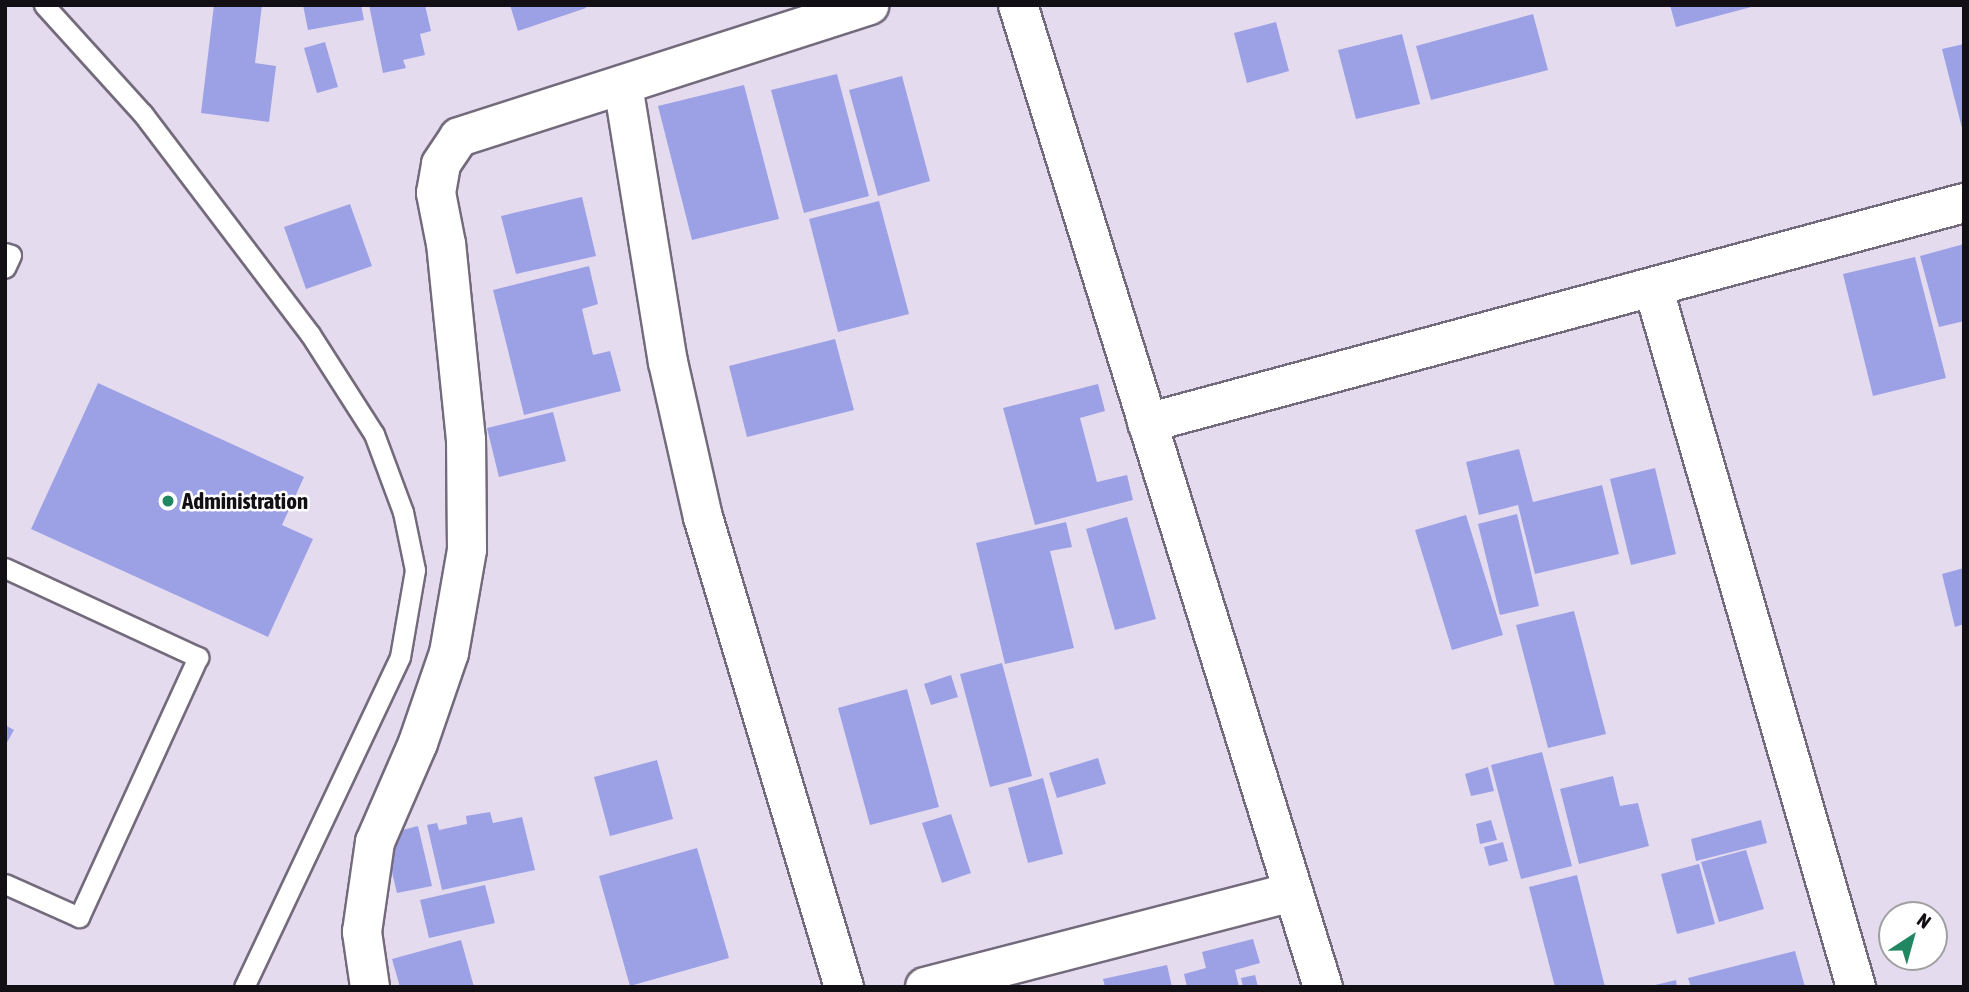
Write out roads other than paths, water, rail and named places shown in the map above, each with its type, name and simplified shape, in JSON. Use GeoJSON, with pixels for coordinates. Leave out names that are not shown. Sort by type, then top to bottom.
{"type":"FeatureCollection","features":[{"type":"Feature","properties":{"kind":"street"},"geometry":{"type":"LineString","coordinates":[[370,987],[362,932],[375,842],[418,743],[449,653],[467,550],[466,440],[446,244],[436,192],[441,164],[459,137],[869,5]]}},
{"type":"Feature","properties":{"kind":"street"},"geometry":{"type":"LineString","coordinates":[[1018,5],[1322,987]]}},
{"type":"Feature","properties":{"kind":"street"},"geometry":{"type":"LineString","coordinates":[[623,85],[668,362],[703,517],[844,987]]}},
{"type":"Feature","properties":{"kind":"street"},"geometry":{"type":"LineString","coordinates":[[1147,423],[1654,290],[1964,203]]}},
{"type":"Feature","properties":{"kind":"street"},"geometry":{"type":"LineString","coordinates":[[1654,290],[1856,987]]}},
{"type":"Feature","properties":{"kind":"street"},"geometry":{"type":"LineString","coordinates":[[925,987],[1293,892]]}},
{"type":"Feature","properties":{"kind":"lane"},"geometry":{"type":"LineString","coordinates":[[44,5],[143,114],[310,334],[374,434],[408,535],[415,570],[400,657],[244,987]]}},
{"type":"Feature","properties":{"kind":"lane"},"geometry":{"type":"LineString","coordinates":[[5,253],[11,256],[5,268]]}},
{"type":"Feature","properties":{"kind":"lane"},"geometry":{"type":"LineString","coordinates":[[5,568],[198,657],[79,917],[5,884]]}},
{"type":"Feature","properties":{"kind":"place","name":"Administration"},"geometry":{"type":"Point","coordinates":[168,501]}}]}
